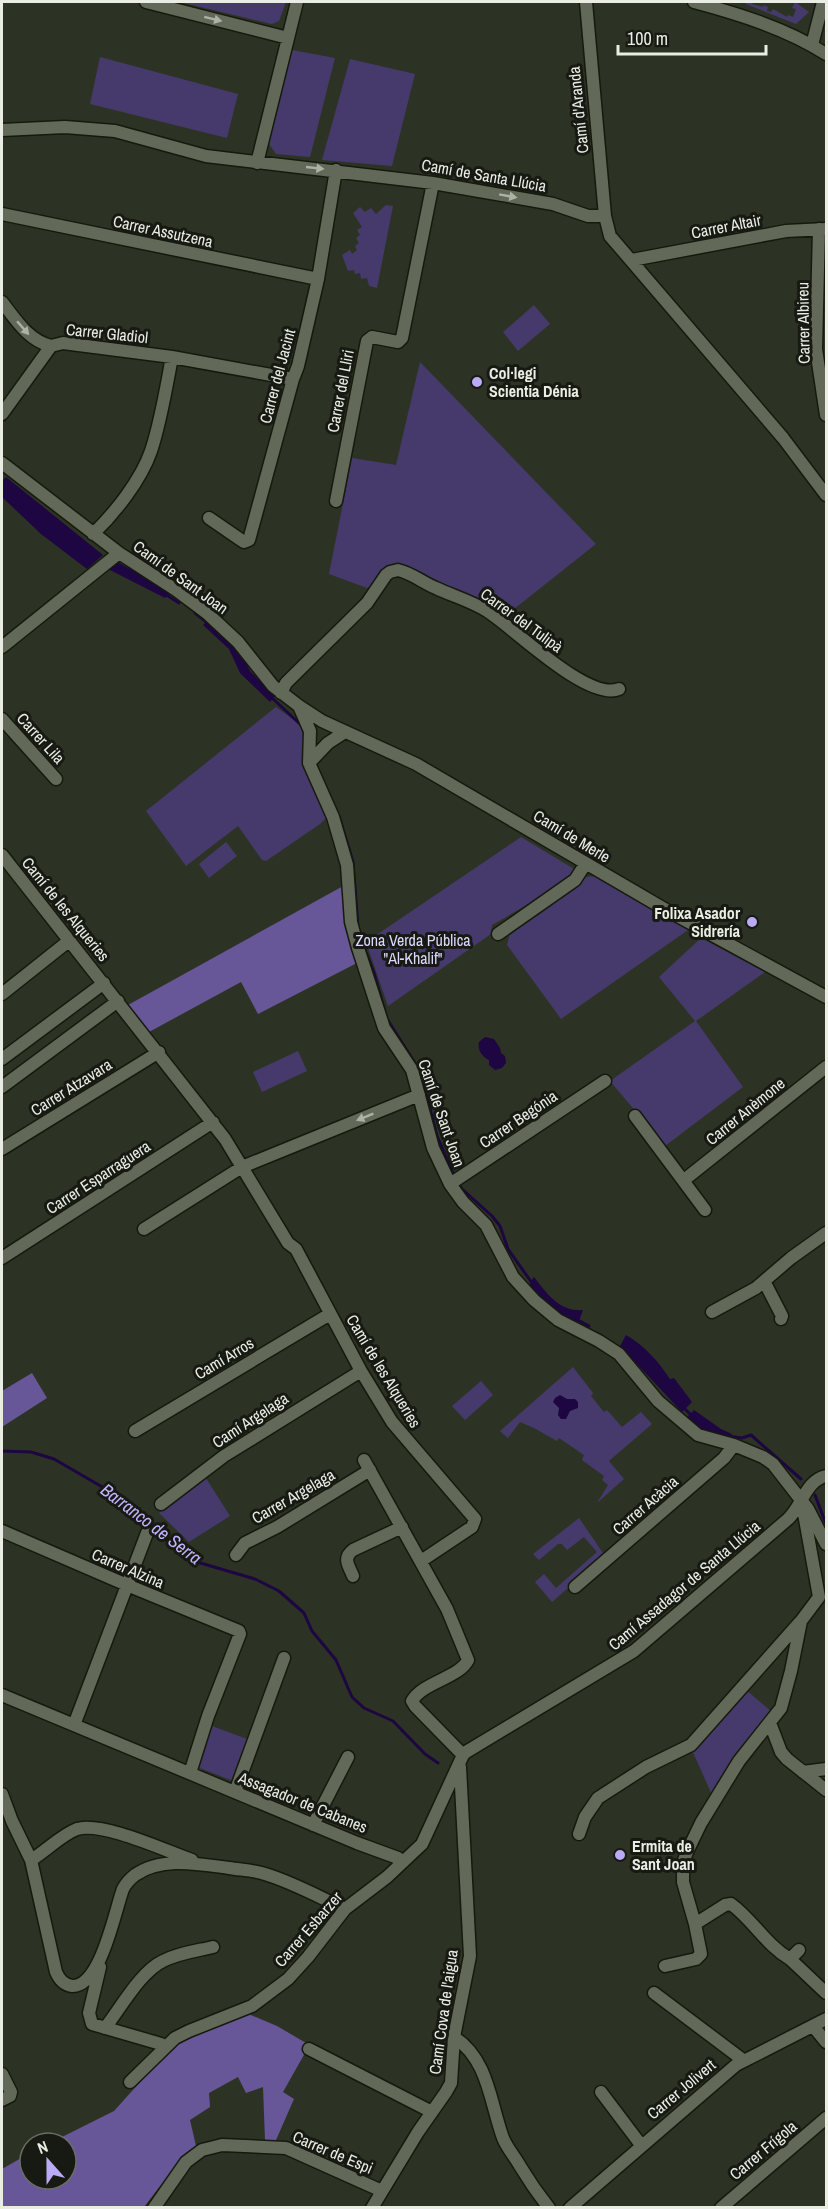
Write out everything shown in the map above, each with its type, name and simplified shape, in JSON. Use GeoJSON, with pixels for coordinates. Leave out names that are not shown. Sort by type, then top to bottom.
{"type":"FeatureCollection","features":[{"type":"Feature","properties":{"kind":"street"},"geometry":{"type":"LineString","coordinates":[[146,2],[288,38]]}},
{"type":"Feature","properties":{"kind":"street"},"geometry":{"type":"LineString","coordinates":[[257,163],[297,2]]}},
{"type":"Feature","properties":{"kind":"street","name":"Camí d'Aranda"},"geometry":{"type":"LineString","coordinates":[[586,2],[605,216]]}},
{"type":"Feature","properties":{"kind":"street"},"geometry":{"type":"LineString","coordinates":[[694,2],[724,6],[812,45],[826,54]]}},
{"type":"Feature","properties":{"kind":"street"},"geometry":{"type":"LineString","coordinates":[[812,45],[823,2]]}},
{"type":"Feature","properties":{"kind":"street","name":"Camí de Santa Llúcia"},"geometry":{"type":"LineString","coordinates":[[2,130],[65,127],[115,131],[196,154],[433,183],[553,204],[588,216],[605,216]]}},
{"type":"Feature","properties":{"kind":"street","name":"Carrer del Jacint"},"geometry":{"type":"LineString","coordinates":[[209,518],[241,540],[249,540],[298,366],[318,279],[336,170]]}},
{"type":"Feature","properties":{"kind":"street","name":"Carrer del Lliri"},"geometry":{"type":"LineString","coordinates":[[336,501],[367,341],[372,337],[398,342],[402,338],[433,183]]}},
{"type":"Feature","properties":{"kind":"street","name":"Carrer Assutzena"},"geometry":{"type":"LineString","coordinates":[[2,214],[318,279]]}},
{"type":"Feature","properties":{"kind":"street"},"geometry":{"type":"LineString","coordinates":[[605,216],[610,236],[783,438],[826,495]]}},
{"type":"Feature","properties":{"kind":"street","name":"Carrer Altair"},"geometry":{"type":"LineString","coordinates":[[632,260],[786,231],[823,229]]}},
{"type":"Feature","properties":{"kind":"street","name":"Carrer Albireu"},"geometry":{"type":"LineString","coordinates":[[823,229],[816,349],[826,415]]}},
{"type":"Feature","properties":{"kind":"street"},"geometry":{"type":"LineString","coordinates":[[2,302],[27,334],[51,346]]}},
{"type":"Feature","properties":{"kind":"street","name":"Carrer Gladiol"},"geometry":{"type":"LineString","coordinates":[[2,414],[51,346],[69,343],[172,357],[293,379]]}},
{"type":"Feature","properties":{"kind":"street"},"geometry":{"type":"LineString","coordinates":[[93,534],[116,510],[145,467],[161,413],[172,357]]}},
{"type":"Feature","properties":{"kind":"street","name":"Camí de Sant Joan"},"geometry":{"type":"LineString","coordinates":[[3,470],[208,614],[238,642],[266,679],[299,706],[310,731],[309,763],[333,817],[349,873],[352,930],[380,1017],[389,1037],[410,1066],[433,1148],[450,1185],[486,1225],[513,1277],[534,1300],[558,1320],[619,1354],[658,1401],[694,1432],[712,1440],[734,1445],[763,1457],[773,1464],[808,1509],[826,1544]]}},
{"type":"Feature","properties":{"kind":"street"},"geometry":{"type":"LineString","coordinates":[[2,647],[119,553]]}},
{"type":"Feature","properties":{"kind":"street","name":"Carrer del Tulipà"},"geometry":{"type":"LineString","coordinates":[[281,693],[286,683],[367,603],[386,575],[398,570],[447,594],[474,603],[489,612],[560,668],[582,682],[606,691],[619,689]]}},
{"type":"Feature","properties":{"kind":"street","name":"Camí de Merle"},"geometry":{"type":"LineString","coordinates":[[299,706],[345,732],[416,764],[661,907],[826,997]]}},
{"type":"Feature","properties":{"kind":"street","name":"Carrer Lila"},"geometry":{"type":"LineString","coordinates":[[2,719],[56,780]]}},
{"type":"Feature","properties":{"kind":"street"},"geometry":{"type":"LineString","coordinates":[[309,763],[328,743],[345,732]]}},
{"type":"Feature","properties":{"kind":"street","name":"Camí de les Alqueries"},"geometry":{"type":"LineString","coordinates":[[2,855],[213,1122],[288,1243],[296,1249],[361,1371],[392,1422],[475,1518],[472,1527],[421,1561]]}},
{"type":"Feature","properties":{"kind":"street"},"geometry":{"type":"LineString","coordinates":[[498,934],[575,880],[586,863]]}},
{"type":"Feature","properties":{"kind":"street"},"geometry":{"type":"LineString","coordinates":[[2,994],[70,940]]}},
{"type":"Feature","properties":{"kind":"street","name":"Camí de les Alqueries"},"geometry":{"type":"LineString","coordinates":[[2,1059],[104,983]]}},
{"type":"Feature","properties":{"kind":"street"},"geometry":{"type":"LineString","coordinates":[[2,1087],[117,1001]]}},
{"type":"Feature","properties":{"kind":"street","name":"Carrer Atzavara"},"geometry":{"type":"LineString","coordinates":[[2,1149],[159,1052]]}},
{"type":"Feature","properties":{"kind":"street","name":"Carrer Anèmone"},"geometry":{"type":"LineString","coordinates":[[684,1180],[826,1067]]}},
{"type":"Feature","properties":{"kind":"street","name":"Carrer Begónia"},"geometry":{"type":"LineString","coordinates":[[450,1185],[605,1081]]}},
{"type":"Feature","properties":{"kind":"street"},"geometry":{"type":"LineString","coordinates":[[144,1229],[242,1167],[420,1095]]}},
{"type":"Feature","properties":{"kind":"street"},"geometry":{"type":"LineString","coordinates":[[635,1116],[705,1210]]}},
{"type":"Feature","properties":{"kind":"street","name":"Carrer Esparraguera"},"geometry":{"type":"LineString","coordinates":[[2,1258],[213,1122]]}},
{"type":"Feature","properties":{"kind":"street"},"geometry":{"type":"LineString","coordinates":[[712,1311],[764,1281],[826,1233]]}},
{"type":"Feature","properties":{"kind":"street"},"geometry":{"type":"LineString","coordinates":[[764,1281],[782,1316],[781,1319]]}},
{"type":"Feature","properties":{"kind":"street","name":"Camí Arros"},"geometry":{"type":"LineString","coordinates":[[135,1431],[330,1314]]}},
{"type":"Feature","properties":{"kind":"street","name":"Camí Argelaga"},"geometry":{"type":"LineString","coordinates":[[161,1504],[224,1456],[361,1371]]}},
{"type":"Feature","properties":{"kind":"street","name":"Carrer Acàcia"},"geometry":{"type":"LineString","coordinates":[[575,1587],[716,1466],[734,1445]]}},
{"type":"Feature","properties":{"kind":"street","name":"Carrer Argelaga"},"geometry":{"type":"LineString","coordinates":[[236,1555],[245,1543],[277,1527],[367,1465],[421,1561]]}},
{"type":"Feature","properties":{"kind":"street","name":"Camí Assadagor de Santa Llúcia"},"geometry":{"type":"LineString","coordinates":[[461,1759],[634,1651],[797,1511],[812,1482],[826,1476]]}},
{"type":"Feature","properties":{"kind":"street"},"geometry":{"type":"LineString","coordinates":[[579,1834],[585,1817],[598,1798],[651,1764],[691,1745],[801,1621],[819,1597],[801,1502]]}},
{"type":"Feature","properties":{"kind":"street"},"geometry":{"type":"LineString","coordinates":[[353,1576],[346,1560],[348,1554],[402,1527]]}},
{"type":"Feature","properties":{"kind":"street","name":"Carrer Alzina"},"geometry":{"type":"LineString","coordinates":[[2,1531],[127,1585],[235,1628],[240,1634],[208,1716],[190,1773]]}},
{"type":"Feature","properties":{"kind":"street"},"geometry":{"type":"LineString","coordinates":[[74,1725],[147,1533]]}},
{"type":"Feature","properties":{"kind":"street"},"geometry":{"type":"LineString","coordinates":[[421,1561],[447,1609],[468,1660],[463,1666],[414,1697],[412,1701],[461,1759]]}},
{"type":"Feature","properties":{"kind":"street"},"geometry":{"type":"LineString","coordinates":[[666,1966],[699,1957],[701,1954],[683,1882],[683,1863],[701,1823],[739,1761],[770,1724],[783,1702],[801,1621]]}},
{"type":"Feature","properties":{"kind":"street"},"geometry":{"type":"LineString","coordinates":[[235,1792],[284,1658]]}},
{"type":"Feature","properties":{"kind":"street","name":"Assagador de Cabanes"},"geometry":{"type":"LineString","coordinates":[[2,1695],[403,1862]]}},
{"type":"Feature","properties":{"kind":"street"},"geometry":{"type":"LineString","coordinates":[[770,1724],[782,1752],[826,1790]]}},
{"type":"Feature","properties":{"kind":"street"},"geometry":{"type":"LineString","coordinates":[[313,1825],[348,1757]]}},
{"type":"Feature","properties":{"kind":"street","name":"Carrer Esbarzer"},"geometry":{"type":"LineString","coordinates":[[130,2082],[164,2047],[184,2033],[252,2007],[295,1972],[345,1909],[387,1877],[424,1840],[461,1759]]}},
{"type":"Feature","properties":{"kind":"street","name":"Camí Cova de l'aigua"},"geometry":{"type":"LineString","coordinates":[[372,2208],[449,2086],[454,2037],[470,1956],[461,1759]]}},
{"type":"Feature","properties":{"kind":"street"},"geometry":{"type":"LineString","coordinates":[[803,1772],[826,1769]]}},
{"type":"Feature","properties":{"kind":"street"},"geometry":{"type":"LineString","coordinates":[[2,1794],[12,1821],[32,1860],[57,1976],[64,1983],[76,1986],[86,1980],[98,1963],[128,1881],[138,1873],[161,1864],[204,1864]]}},
{"type":"Feature","properties":{"kind":"street"},"geometry":{"type":"LineString","coordinates":[[32,1860],[75,1830],[89,1827],[112,1832],[204,1864],[267,1875],[345,1909]]}},
{"type":"Feature","properties":{"kind":"street"},"geometry":{"type":"LineString","coordinates":[[695,1924],[725,1905],[731,1904],[770,1945],[790,1954],[803,1973],[826,1993]]}},
{"type":"Feature","properties":{"kind":"street"},"geometry":{"type":"LineString","coordinates":[[105,2028],[143,1978],[156,1965],[171,1957],[213,1947]]}},
{"type":"Feature","properties":{"kind":"street"},"geometry":{"type":"LineString","coordinates":[[98,1963],[100,1966],[89,2017],[95,2026],[161,2044],[164,2047]]}},
{"type":"Feature","properties":{"kind":"street","name":"Carrer Jolivert"},"geometry":{"type":"LineString","coordinates":[[654,1993],[743,2060]]}},
{"type":"Feature","properties":{"kind":"street","name":"Carrer Jolivert"},"geometry":{"type":"LineString","coordinates":[[577,2206],[641,2145],[743,2060],[826,2019]]}},
{"type":"Feature","properties":{"kind":"street"},"geometry":{"type":"LineString","coordinates":[[813,2026],[826,2042]]}},
{"type":"Feature","properties":{"kind":"street"},"geometry":{"type":"LineString","coordinates":[[454,2037],[464,2043],[477,2062],[485,2077],[506,2143],[530,2183],[549,2208]]}},
{"type":"Feature","properties":{"kind":"street"},"geometry":{"type":"LineString","coordinates":[[309,2049],[432,2112]]}},
{"type":"Feature","properties":{"kind":"street"},"geometry":{"type":"LineString","coordinates":[[2,2074],[10,2086],[10,2096],[2,2100]]}},
{"type":"Feature","properties":{"kind":"street","name":"Carrer Jolivert"},"geometry":{"type":"LineString","coordinates":[[601,2092],[641,2145]]}},
{"type":"Feature","properties":{"kind":"street","name":"Carrer Frígola"},"geometry":{"type":"LineString","coordinates":[[721,2208],[826,2118]]}},
{"type":"Feature","properties":{"kind":"street","name":"Carrer de Espi"},"geometry":{"type":"LineString","coordinates":[[154,2208],[186,2162],[202,2150],[222,2145],[286,2148],[382,2191]]}},
{"type":"Feature","properties":{"kind":"green space"},"geometry":{"type":"Polygon","coordinates":[[[180,2],[286,2],[279,21],[272,24],[180,2]]]}},
{"type":"Feature","properties":{"kind":"green space"},"geometry":{"type":"Polygon","coordinates":[[[745,2],[753,2],[752,4],[763,7],[764,5],[768,7],[767,11],[771,12],[773,9],[787,17],[788,15],[793,17],[796,9],[792,8],[795,2],[809,12],[796,24],[745,2]]]}},
{"type":"Feature","properties":{"kind":"green space"},"geometry":{"type":"Polygon","coordinates":[[[292,50],[335,58],[310,157],[276,154],[269,144],[292,50]]]}},
{"type":"Feature","properties":{"kind":"green space"},"geometry":{"type":"Polygon","coordinates":[[[100,57],[238,94],[227,138],[90,104],[100,57]]]}},
{"type":"Feature","properties":{"kind":"green space"},"geometry":{"type":"Polygon","coordinates":[[[350,59],[415,74],[392,166],[322,160],[350,59]]]}},
{"type":"Feature","properties":{"kind":"green space"},"geometry":{"type":"Polygon","coordinates":[[[386,205],[393,206],[377,288],[369,286],[367,278],[361,279],[360,273],[355,274],[354,270],[348,271],[342,255],[350,250],[352,254],[357,250],[355,246],[359,243],[356,238],[360,235],[357,230],[362,227],[353,213],[360,207],[365,212],[371,208],[376,214],[386,205]]]}},
{"type":"Feature","properties":{"kind":"green space"},"geometry":{"type":"Polygon","coordinates":[[[534,305],[550,324],[518,351],[503,332],[534,305]]]}},
{"type":"Feature","properties":{"kind":"green space"},"geometry":{"type":"Polygon","coordinates":[[[420,362],[596,544],[504,617],[408,570],[367,588],[329,574],[352,458],[396,465],[420,362]]]}},
{"type":"Feature","properties":{"kind":"green space"},"geometry":{"type":"Polygon","coordinates":[[[276,707],[298,723],[303,733],[302,757],[327,817],[266,861],[262,860],[238,826],[186,866],[146,811],[276,707]]]}},
{"type":"Feature","properties":{"kind":"green space","name":"Zona Verda Pública \"Al-Khalif\""},"geometry":{"type":"Polygon","coordinates":[[[521,837],[574,869],[569,881],[492,925],[491,934],[388,1006],[366,942],[521,837]]]}},
{"type":"Feature","properties":{"kind":"green space"},"geometry":{"type":"Polygon","coordinates":[[[226,842],[237,856],[209,878],[199,864],[226,842]]]}},
{"type":"Feature","properties":{"kind":"green space"},"geometry":{"type":"Polygon","coordinates":[[[596,876],[688,930],[561,1019],[507,945],[510,933],[517,926],[586,877],[596,876]]]}},
{"type":"Feature","properties":{"kind":"green space"},"geometry":{"type":"Polygon","coordinates":[[[701,938],[765,972],[696,1021],[743,1087],[665,1146],[610,1081],[695,1021],[659,977],[701,938]]]}},
{"type":"Feature","properties":{"kind":"green space"},"geometry":{"type":"Polygon","coordinates":[[[298,1051],[307,1071],[262,1092],[253,1072],[298,1051]]]}},
{"type":"Feature","properties":{"kind":"green space"},"geometry":{"type":"Polygon","coordinates":[[[573,1367],[604,1412],[607,1410],[622,1427],[641,1412],[652,1424],[609,1461],[624,1479],[597,1503],[608,1485],[602,1480],[604,1476],[582,1460],[584,1455],[559,1438],[557,1441],[520,1422],[508,1438],[500,1431],[573,1367]]]}},
{"type":"Feature","properties":{"kind":"green space"},"geometry":{"type":"Polygon","coordinates":[[[481,1381],[493,1395],[465,1420],[452,1406],[481,1381]]]}},
{"type":"Feature","properties":{"kind":"green space"},"geometry":{"type":"Polygon","coordinates":[[[204,1475],[230,1516],[189,1542],[159,1513],[204,1475]]]}},
{"type":"Feature","properties":{"kind":"green space"},"geometry":{"type":"Polygon","coordinates":[[[579,1518],[605,1556],[552,1602],[535,1582],[544,1574],[556,1588],[597,1552],[584,1537],[567,1550],[562,1544],[558,1544],[539,1560],[533,1554],[579,1518]]]}},
{"type":"Feature","properties":{"kind":"green space"},"geometry":{"type":"Polygon","coordinates":[[[746,1690],[772,1712],[713,1797],[692,1750],[746,1690]]]}},
{"type":"Feature","properties":{"kind":"green space"},"geometry":{"type":"Polygon","coordinates":[[[212,1726],[250,1740],[236,1782],[197,1767],[212,1726]]]}},
{"type":"Feature","properties":{"kind":"shaded area"},"geometry":{"type":"Polygon","coordinates":[[[6,477],[103,555],[87,569],[41,534],[2,497],[2,481],[6,477]]]}},
{"type":"Feature","properties":{"kind":"shaded area"},"geometry":{"type":"Polygon","coordinates":[[[117,562],[171,593],[165,598],[108,569],[117,562]]]}},
{"type":"Feature","properties":{"kind":"shaded area"},"geometry":{"type":"Polygon","coordinates":[[[208,620],[239,649],[250,671],[275,696],[270,702],[240,673],[229,649],[203,625],[208,620]]]}},
{"type":"Feature","properties":{"kind":"shaded area"},"geometry":{"type":"Polygon","coordinates":[[[345,885],[345,924],[357,963],[258,1014],[241,982],[149,1032],[128,1005],[345,885]]]}},
{"type":"Feature","properties":{"kind":"shaded area"},"geometry":{"type":"Polygon","coordinates":[[[485,1037],[494,1039],[505,1056],[506,1063],[502,1068],[495,1070],[481,1052],[479,1042],[485,1037]]]}},
{"type":"Feature","properties":{"kind":"shaded area"},"geometry":{"type":"Polygon","coordinates":[[[534,1277],[555,1301],[567,1308],[583,1310],[579,1321],[574,1322],[553,1309],[530,1288],[530,1282],[534,1277]]]}},
{"type":"Feature","properties":{"kind":"shaded area"},"geometry":{"type":"Polygon","coordinates":[[[626,1335],[651,1354],[670,1379],[674,1378],[692,1402],[682,1412],[620,1346],[626,1335]]]}},
{"type":"Feature","properties":{"kind":"shaded area"},"geometry":{"type":"Polygon","coordinates":[[[32,1373],[47,1398],[2,1427],[2,1391],[32,1373]]]}},
{"type":"Feature","properties":{"kind":"shaded area"},"geometry":{"type":"Polygon","coordinates":[[[560,1395],[578,1402],[578,1408],[570,1411],[566,1419],[561,1419],[558,1415],[559,1408],[553,1402],[560,1395]]]}},
{"type":"Feature","properties":{"kind":"shaded area"},"geometry":{"type":"Polygon","coordinates":[[[694,1410],[732,1434],[729,1439],[698,1429],[699,1427],[687,1417],[694,1410]]]}},
{"type":"Feature","properties":{"kind":"shaded area"},"geometry":{"type":"Polygon","coordinates":[[[246,2013],[277,2026],[306,2043],[305,2053],[283,2092],[294,2099],[276,2140],[265,2140],[263,2087],[246,2093],[238,2077],[209,2093],[210,2107],[190,2120],[196,2146],[177,2164],[144,2207],[2,2207],[2,2169],[18,2160],[18,2191],[78,2191],[78,2131],[74,2131],[114,2111],[160,2060],[187,2036],[246,2013]]]}},
{"type":"Feature","properties":{"kind":"waterway"},"geometry":{"type":"LineString","coordinates":[[165,594],[179,603]]}},
{"type":"Feature","properties":{"kind":"waterway"},"geometry":{"type":"LineString","coordinates":[[195,613],[209,624]]}},
{"type":"Feature","properties":{"kind":"waterway"},"geometry":{"type":"LineString","coordinates":[[270,696],[300,724]]}},
{"type":"Feature","properties":{"kind":"waterway"},"geometry":{"type":"LineString","coordinates":[[339,816],[353,862],[358,927]]}},
{"type":"Feature","properties":{"kind":"waterway"},"geometry":{"type":"LineString","coordinates":[[362,942],[374,973],[387,1019],[420,1071],[437,1136],[454,1176]]}},
{"type":"Feature","properties":{"kind":"waterway"},"geometry":{"type":"LineString","coordinates":[[457,1182],[500,1226],[508,1249],[532,1283]]}},
{"type":"Feature","properties":{"kind":"waterway"},"geometry":{"type":"LineString","coordinates":[[576,1319],[589,1326]]}},
{"type":"Feature","properties":{"kind":"waterway"},"geometry":{"type":"LineString","coordinates":[[683,1407],[693,1417]]}},
{"type":"Feature","properties":{"kind":"waterway"},"geometry":{"type":"LineString","coordinates":[[727,1436],[742,1438],[751,1435],[801,1479]]}},
{"type":"Feature","properties":{"kind":"waterway","name":"Barranco de Serra"},"geometry":{"type":"LineString","coordinates":[[2,1451],[31,1452],[54,1459],[111,1492],[132,1515],[157,1530],[177,1551],[197,1562],[255,1579],[279,1591],[304,1613],[312,1631],[336,1660],[352,1697],[364,1708],[393,1721],[425,1754],[438,1763]]}},
{"type":"Feature","properties":{"kind":"waterway"},"geometry":{"type":"LineString","coordinates":[[815,1495],[826,1524]]}},
{"type":"Feature","properties":{"kind":"place","name":"Col·legi Scientia Dénia"},"geometry":{"type":"Point","coordinates":[477,382]}},
{"type":"Feature","properties":{"kind":"place","name":"Folixa Asador Sidrería"},"geometry":{"type":"Point","coordinates":[752,922]}},
{"type":"Feature","properties":{"kind":"place","name":"Ermita de Sant Joan"},"geometry":{"type":"Point","coordinates":[620,1855]}}]}
